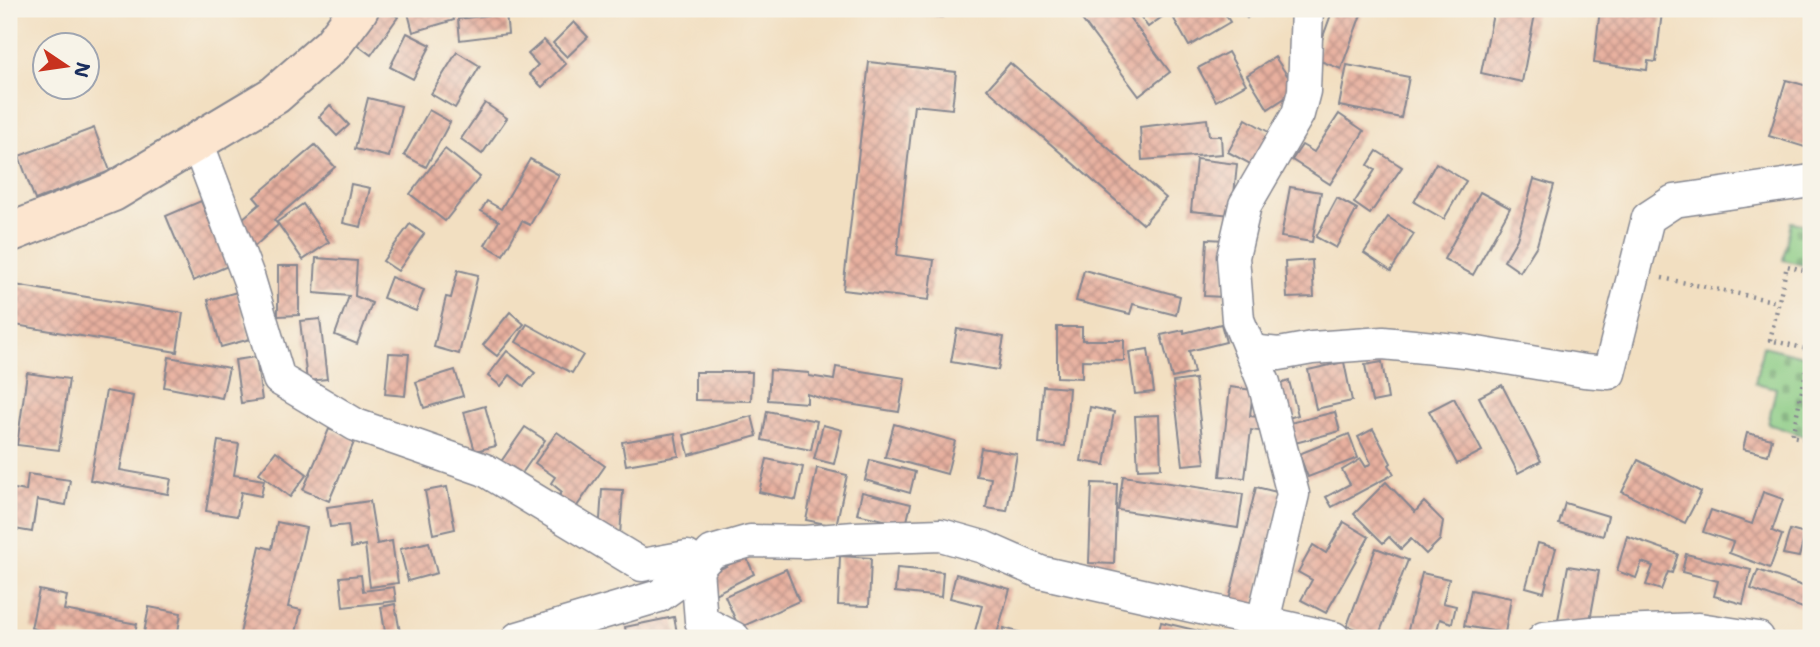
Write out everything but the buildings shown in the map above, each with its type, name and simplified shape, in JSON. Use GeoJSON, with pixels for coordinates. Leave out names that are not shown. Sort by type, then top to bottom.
{"type":"FeatureCollection","features":[{"type":"Feature","properties":{"kind":"street"},"geometry":{"type":"LineString","coordinates":[[9,233],[113,192],[275,94],[332,45],[359,9]]}},
{"type":"Feature","properties":{"kind":"street"},"geometry":{"type":"LineString","coordinates":[[1263,621],[1293,494],[1264,383],[1238,320],[1233,257],[1245,205],[1298,114],[1304,91],[1307,9]]}},
{"type":"Feature","properties":{"kind":"street"},"geometry":{"type":"LineString","coordinates":[[197,142],[249,279],[279,379],[356,425],[485,470],[642,565],[687,557],[697,569],[700,629],[734,638]]}},
{"type":"Feature","properties":{"kind":"street"},"geometry":{"type":"LineString","coordinates":[[1251,351],[1279,354],[1312,348],[1383,343],[1465,351],[1609,373],[1648,218],[1674,201],[1811,181]]}},
{"type":"Feature","properties":{"kind":"street"},"geometry":{"type":"LineString","coordinates":[[518,638],[659,596],[697,569],[712,552],[750,541],[805,542],[941,535],[983,547],[1040,572],[1263,621],[1294,634],[1334,638]]}},
{"type":"Feature","properties":{"kind":"street"},"geometry":{"type":"LineString","coordinates":[[1544,638],[1592,633],[1699,629],[1758,638]]}},
{"type":"Feature","properties":{"kind":"path"},"geometry":{"type":"LineString","coordinates":[[1811,272],[1787,266],[1770,340],[1811,349],[1792,436],[1811,440]]}},
{"type":"Feature","properties":{"kind":"path"},"geometry":{"type":"LineString","coordinates":[[1692,285],[1778,302]]}},
{"type":"Feature","properties":{"kind":"green space"},"geometry":{"type":"Polygon","coordinates":[[[1811,219],[1811,267],[1783,260],[1791,222],[1809,225],[1811,219]]]}},
{"type":"Feature","properties":{"kind":"green space"},"geometry":{"type":"Polygon","coordinates":[[[1763,346],[1811,358],[1811,438],[1768,424],[1776,388],[1755,383],[1763,346]]]}}]}
